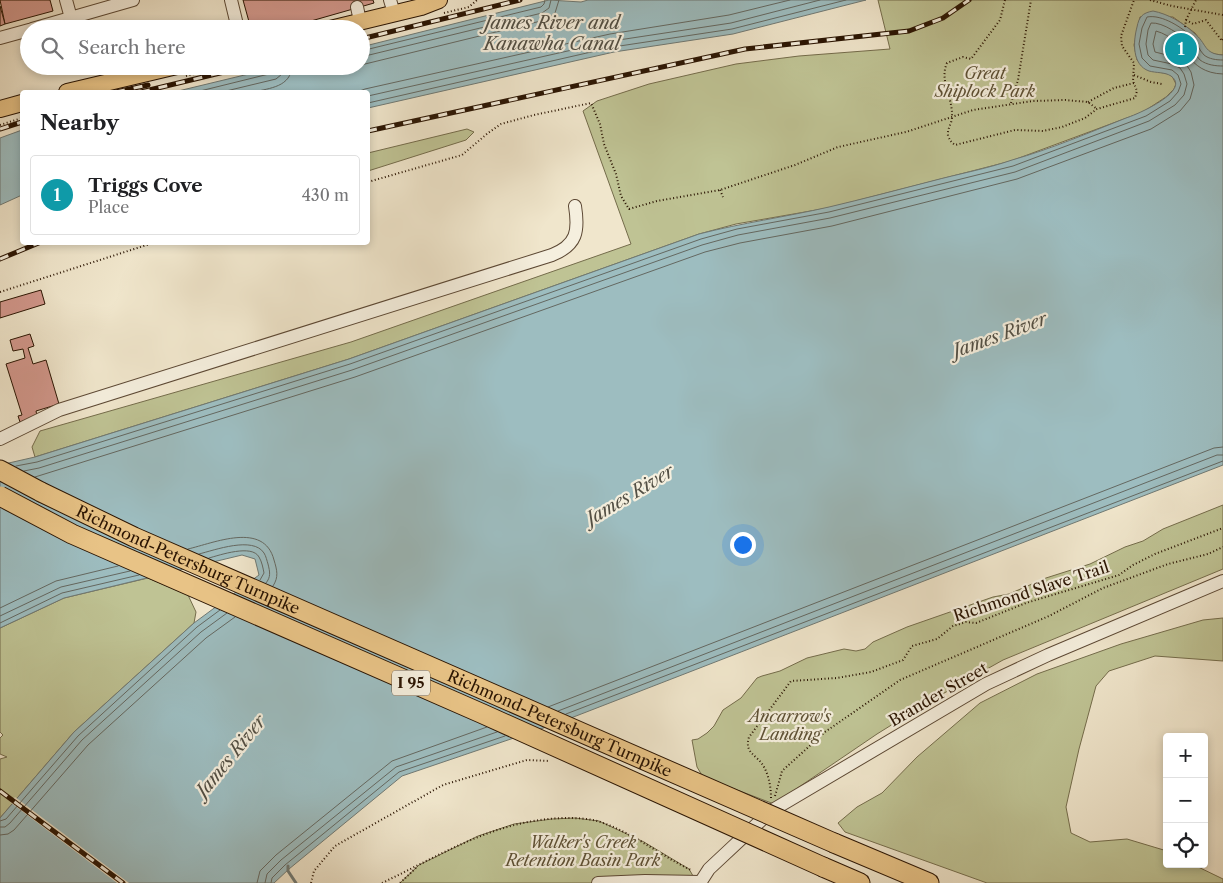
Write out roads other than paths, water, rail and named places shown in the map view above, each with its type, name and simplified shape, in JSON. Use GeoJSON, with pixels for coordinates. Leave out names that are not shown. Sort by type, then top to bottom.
{"type":"FeatureCollection","features":[{"type":"Feature","properties":{"kind":"highway","name":"Richmond-Petersburg Turnpike"},"geometry":{"type":"LineString","coordinates":[[2,471],[134,537],[929,883]]}},
{"type":"Feature","properties":{"kind":"highway","name":"Richmond-Petersburg Turnpike"},"geometry":{"type":"LineString","coordinates":[[0,496],[72,534],[483,714],[860,883]]}},
{"type":"Feature","properties":{"kind":"main road"},"geometry":{"type":"LineString","coordinates":[[347,20],[359,14],[439,0]]}},
{"type":"Feature","properties":{"kind":"main road"},"geometry":{"type":"LineString","coordinates":[[75,90],[139,75]]}},
{"type":"Feature","properties":{"kind":"main road"},"geometry":{"type":"LineString","coordinates":[[0,109],[20,104]]}},
{"type":"Feature","properties":{"kind":"street"},"geometry":{"type":"LineString","coordinates":[[66,0],[71,18]]}},
{"type":"Feature","properties":{"kind":"street"},"geometry":{"type":"LineString","coordinates":[[64,20],[133,0]]}},
{"type":"Feature","properties":{"kind":"street"},"geometry":{"type":"LineString","coordinates":[[231,0],[236,20]]}},
{"type":"Feature","properties":{"kind":"street"},"geometry":{"type":"LineString","coordinates":[[0,38],[20,32]]}},
{"type":"Feature","properties":{"kind":"street"},"geometry":{"type":"LineString","coordinates":[[0,439],[59,410],[562,251],[575,236],[578,223],[575,206]]}},
{"type":"Feature","properties":{"kind":"street","name":"Brander Street"},"geometry":{"type":"LineString","coordinates":[[701,880],[714,864],[771,811],[986,684],[1048,654],[1223,581]]}},
{"type":"Feature","properties":{"kind":"street"},"geometry":{"type":"LineString","coordinates":[[598,883],[701,880]]}},
{"type":"Feature","properties":{"kind":"water","name":"James River and Kanawha Canal"},"geometry":{"type":"Polygon","coordinates":[[[549,0],[581,2],[588,0],[866,0],[733,34],[614,52],[370,108],[370,90],[182,90],[245,75],[370,75],[370,45],[549,0]]]}},
{"type":"Feature","properties":{"kind":"water","name":"James River"},"geometry":{"type":"Polygon","coordinates":[[[1153,11],[1180,22],[1198,37],[1208,50],[1212,53],[1223,55],[1223,465],[558,723],[402,776],[274,883],[0,883],[0,818],[74,732],[194,623],[259,575],[255,559],[242,555],[64,598],[0,628],[0,465],[35,457],[349,359],[699,234],[829,207],[982,169],[1041,151],[1084,135],[1150,107],[1169,95],[1174,88],[1176,82],[1171,76],[1143,68],[1139,64],[1135,52],[1135,39],[1139,21],[1144,14],[1153,11]]]}},
{"type":"Feature","properties":{"kind":"water"},"geometry":{"type":"Polygon","coordinates":[[[20,131],[20,196],[0,205],[0,138],[20,131]]]}},
{"type":"Feature","properties":{"kind":"waterway"},"geometry":{"type":"LineString","coordinates":[[288,866],[288,871],[296,883]]}},
{"type":"Feature","properties":{"kind":"railway"},"geometry":{"type":"LineString","coordinates":[[370,37],[520,0]]}},
{"type":"Feature","properties":{"kind":"railway"},"geometry":{"type":"LineString","coordinates":[[370,131],[745,49],[909,31],[943,18],[969,0]]}},
{"type":"Feature","properties":{"kind":"railway"},"geometry":{"type":"LineString","coordinates":[[149,90],[212,75]]}},
{"type":"Feature","properties":{"kind":"railway"},"geometry":{"type":"LineString","coordinates":[[125,90],[148,85]]}},
{"type":"Feature","properties":{"kind":"railway"},"geometry":{"type":"LineString","coordinates":[[0,129],[20,123]]}},
{"type":"Feature","properties":{"kind":"railway"},"geometry":{"type":"LineString","coordinates":[[0,259],[34,245]]}},
{"type":"Feature","properties":{"kind":"railway"},"geometry":{"type":"LineString","coordinates":[[0,791],[123,883]]}},
{"type":"Feature","properties":{"kind":"place","name":"Triggs Cove"},"geometry":{"type":"Point","coordinates":[1181,49]}},
{"type":"Feature","properties":{"kind":"park label","name":"Great Shiplock Park"},"geometry":{"type":"Point","coordinates":[985,82]}},
{"type":"Feature","properties":{"kind":"park label","name":"Ancarrow's Landing"},"geometry":{"type":"Point","coordinates":[790,725]}},
{"type":"Feature","properties":{"kind":"park label","name":"Walker's Creek Retention Basin Park"},"geometry":{"type":"Point","coordinates":[583,851]}}]}
